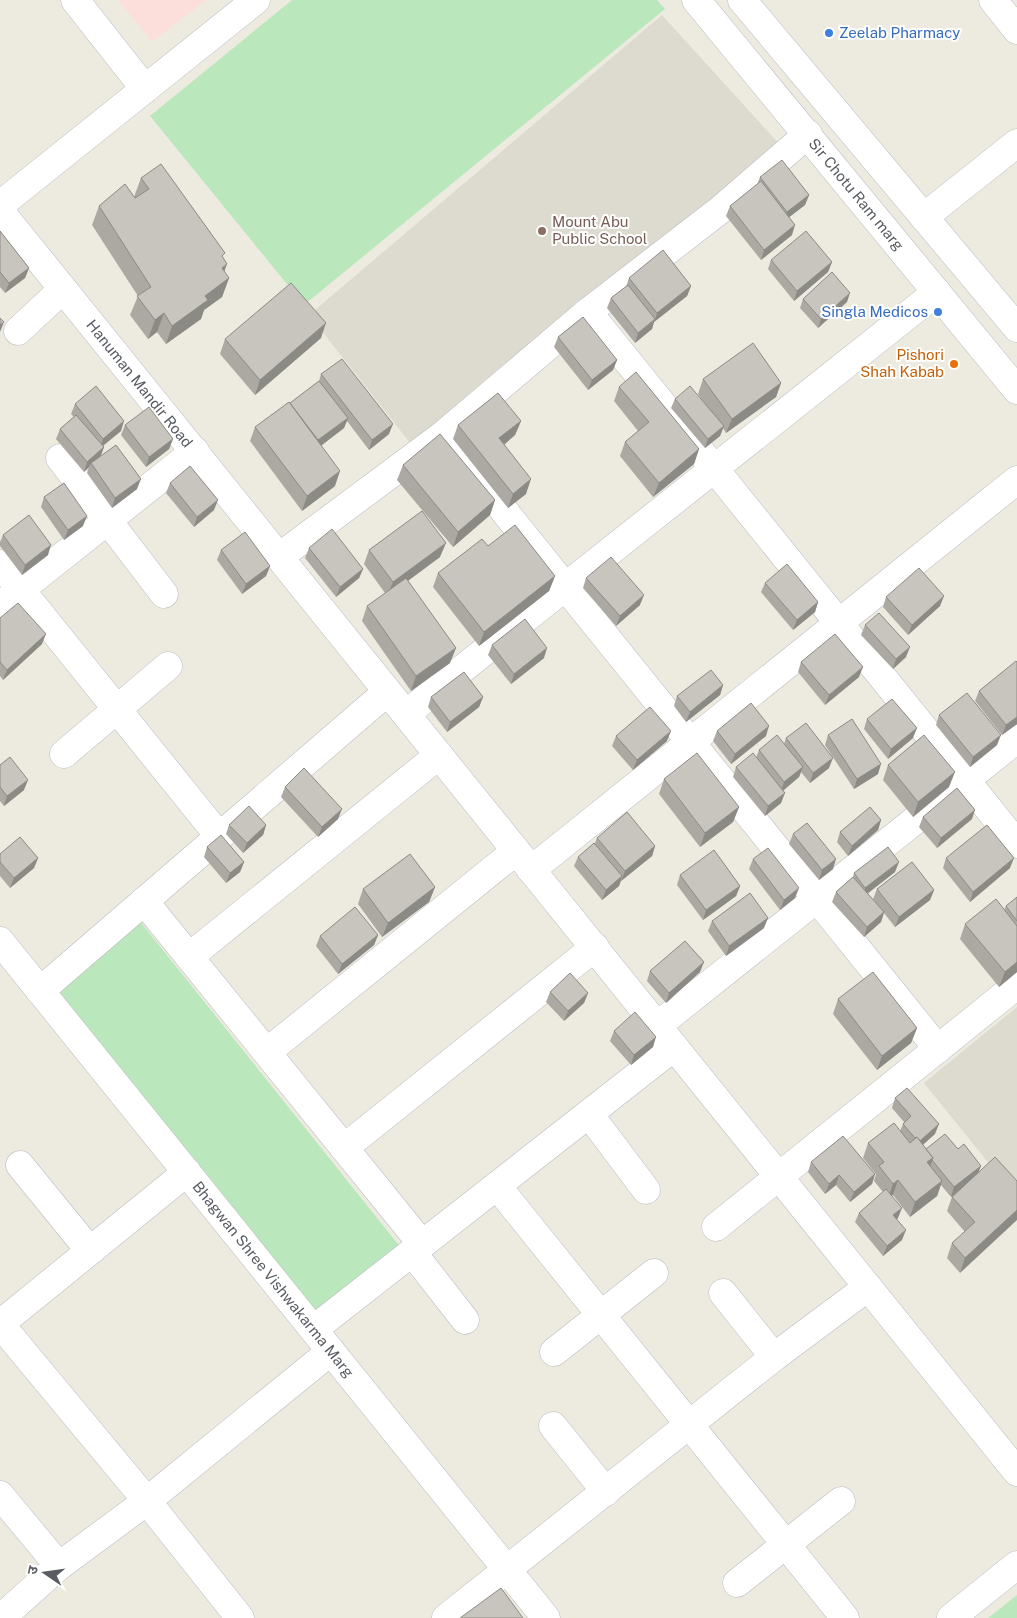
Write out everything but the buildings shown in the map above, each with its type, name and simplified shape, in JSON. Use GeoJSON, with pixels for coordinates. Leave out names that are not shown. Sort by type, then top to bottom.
{"type":"FeatureCollection","features":[{"type":"Feature","properties":{"kind":"street"},"geometry":{"type":"LineString","coordinates":[[75,0],[145,89]]}},
{"type":"Feature","properties":{"kind":"street"},"geometry":{"type":"LineString","coordinates":[[0,205],[256,0]]}},
{"type":"Feature","properties":{"kind":"street"},"geometry":{"type":"LineString","coordinates":[[742,0],[1017,328]]}},
{"type":"Feature","properties":{"kind":"street"},"geometry":{"type":"LineString","coordinates":[[993,0],[1017,30]]}},
{"type":"Feature","properties":{"kind":"street","name":"Sir Chotu Ram marg"},"geometry":{"type":"LineString","coordinates":[[699,1],[1017,390]]}},
{"type":"Feature","properties":{"kind":"street"},"geometry":{"type":"LineString","coordinates":[[279,557],[443,436],[588,312],[720,210],[808,134]]}},
{"type":"Feature","properties":{"kind":"street"},"geometry":{"type":"LineString","coordinates":[[924,217],[1017,143]]}},
{"type":"Feature","properties":{"kind":"street","name":"Hanuman Mandir Road"},"geometry":{"type":"LineString","coordinates":[[0,211],[1017,1472]]}},
{"type":"Feature","properties":{"kind":"street"},"geometry":{"type":"LineString","coordinates":[[18,331],[63,289]]}},
{"type":"Feature","properties":{"kind":"street"},"geometry":{"type":"LineString","coordinates":[[406,714],[937,292]]}},
{"type":"Feature","properties":{"kind":"street"},"geometry":{"type":"LineString","coordinates":[[588,312],[1017,844]]}},
{"type":"Feature","properties":{"kind":"street"},"geometry":{"type":"LineString","coordinates":[[443,436],[938,1049]]}},
{"type":"Feature","properties":{"kind":"street"},"geometry":{"type":"LineString","coordinates":[[10,598],[195,451]]}},
{"type":"Feature","properties":{"kind":"street"},"geometry":{"type":"LineString","coordinates":[[60,458],[164,594]]}},
{"type":"Feature","properties":{"kind":"street"},"geometry":{"type":"LineString","coordinates":[[267,1052],[523,860],[690,742],[1017,480]]}},
{"type":"Feature","properties":{"kind":"street"},"geometry":{"type":"LineString","coordinates":[[0,564],[10,598],[117,710],[219,836]]}},
{"type":"Feature","properties":{"kind":"street"},"geometry":{"type":"LineString","coordinates":[[64,754],[168,666]]}},
{"type":"Feature","properties":{"kind":"street"},"geometry":{"type":"LineString","coordinates":[[40,991],[388,692]]}},
{"type":"Feature","properties":{"kind":"street"},"geometry":{"type":"LineString","coordinates":[[657,1026],[1017,739]]}},
{"type":"Feature","properties":{"kind":"street"},"geometry":{"type":"LineString","coordinates":[[189,957],[439,755]]}},
{"type":"Feature","properties":{"kind":"street"},"geometry":{"type":"LineString","coordinates":[[144,901],[344,1148],[417,1248],[465,1320]]}},
{"type":"Feature","properties":{"kind":"street","name":"Bhagwan Shree Vishwakarma Marg"},"geometry":{"type":"LineString","coordinates":[[0,941],[546,1618]]}},
{"type":"Feature","properties":{"kind":"street"},"geometry":{"type":"LineString","coordinates":[[344,1148],[595,947]]}},
{"type":"Feature","properties":{"kind":"street"},"geometry":{"type":"LineString","coordinates":[[716,1227],[1017,985]]}},
{"type":"Feature","properties":{"kind":"street"},"geometry":{"type":"LineString","coordinates":[[314,1329],[674,1047]]}},
{"type":"Feature","properties":{"kind":"street"},"geometry":{"type":"LineString","coordinates":[[588,1114],[646,1190]]}},
{"type":"Feature","properties":{"kind":"street"},"geometry":{"type":"LineString","coordinates":[[20,1165],[90,1251]]}},
{"type":"Feature","properties":{"kind":"street"},"geometry":{"type":"LineString","coordinates":[[187,1172],[0,1324],[147,1501],[240,1618]]}},
{"type":"Feature","properties":{"kind":"street"},"geometry":{"type":"LineString","coordinates":[[497,1186],[845,1618]]}},
{"type":"Feature","properties":{"kind":"street"},"geometry":{"type":"LineString","coordinates":[[554,1352],[654,1273]]}},
{"type":"Feature","properties":{"kind":"street"},"geometry":{"type":"LineString","coordinates":[[446,1618],[690,1426],[774,1357],[868,1287]]}},
{"type":"Feature","properties":{"kind":"street"},"geometry":{"type":"LineString","coordinates":[[723,1293],[774,1357]]}},
{"type":"Feature","properties":{"kind":"street"},"geometry":{"type":"LineString","coordinates":[[1,1618],[59,1566],[147,1501],[331,1350]]}},
{"type":"Feature","properties":{"kind":"street"},"geometry":{"type":"LineString","coordinates":[[553,1426],[606,1492]]}},
{"type":"Feature","properties":{"kind":"street"},"geometry":{"type":"LineString","coordinates":[[0,1494],[59,1566]]}},
{"type":"Feature","properties":{"kind":"street"},"geometry":{"type":"LineString","coordinates":[[737,1583],[841,1501]]}},
{"type":"Feature","properties":{"kind":"street"},"geometry":{"type":"LineString","coordinates":[[951,1618],[1017,1565]]}},
{"type":"Feature","properties":{"kind":"shaded area"},"geometry":{"type":"Polygon","coordinates":[[[118,0],[206,0],[152,42],[118,0]]]}},
{"type":"Feature","properties":{"kind":"shaded area","name":"Mount Abu Public School"},"geometry":{"type":"Polygon","coordinates":[[[662,15],[782,147],[411,444],[309,315],[662,15]]]}},
{"type":"Feature","properties":{"kind":"shaded area"},"geometry":{"type":"Polygon","coordinates":[[[1017,1007],[1017,1198],[924,1083],[1017,1007]]]}},
{"type":"Feature","properties":{"kind":"green space"},"geometry":{"type":"Polygon","coordinates":[[[292,0],[657,0],[665,9],[304,305],[150,116],[292,0]]]}},
{"type":"Feature","properties":{"kind":"green space"},"geometry":{"type":"Polygon","coordinates":[[[139,920],[401,1248],[311,1321],[49,993],[139,920]]]}},
{"type":"Feature","properties":{"kind":"green space"},"geometry":{"type":"Polygon","coordinates":[[[1017,1595],[1017,1618],[988,1618],[1017,1595]]]}},
{"type":"Feature","properties":{"kind":"place","name":"Zeelab Pharmacy"},"geometry":{"type":"Point","coordinates":[829,33]}},
{"type":"Feature","properties":{"kind":"place","name":"Mount Abu Public School"},"geometry":{"type":"Point","coordinates":[542,231]}},
{"type":"Feature","properties":{"kind":"place","name":"Singla Medicos"},"geometry":{"type":"Point","coordinates":[938,312]}},
{"type":"Feature","properties":{"kind":"place","name":"Pishori Shah Kabab"},"geometry":{"type":"Point","coordinates":[954,364]}}]}
